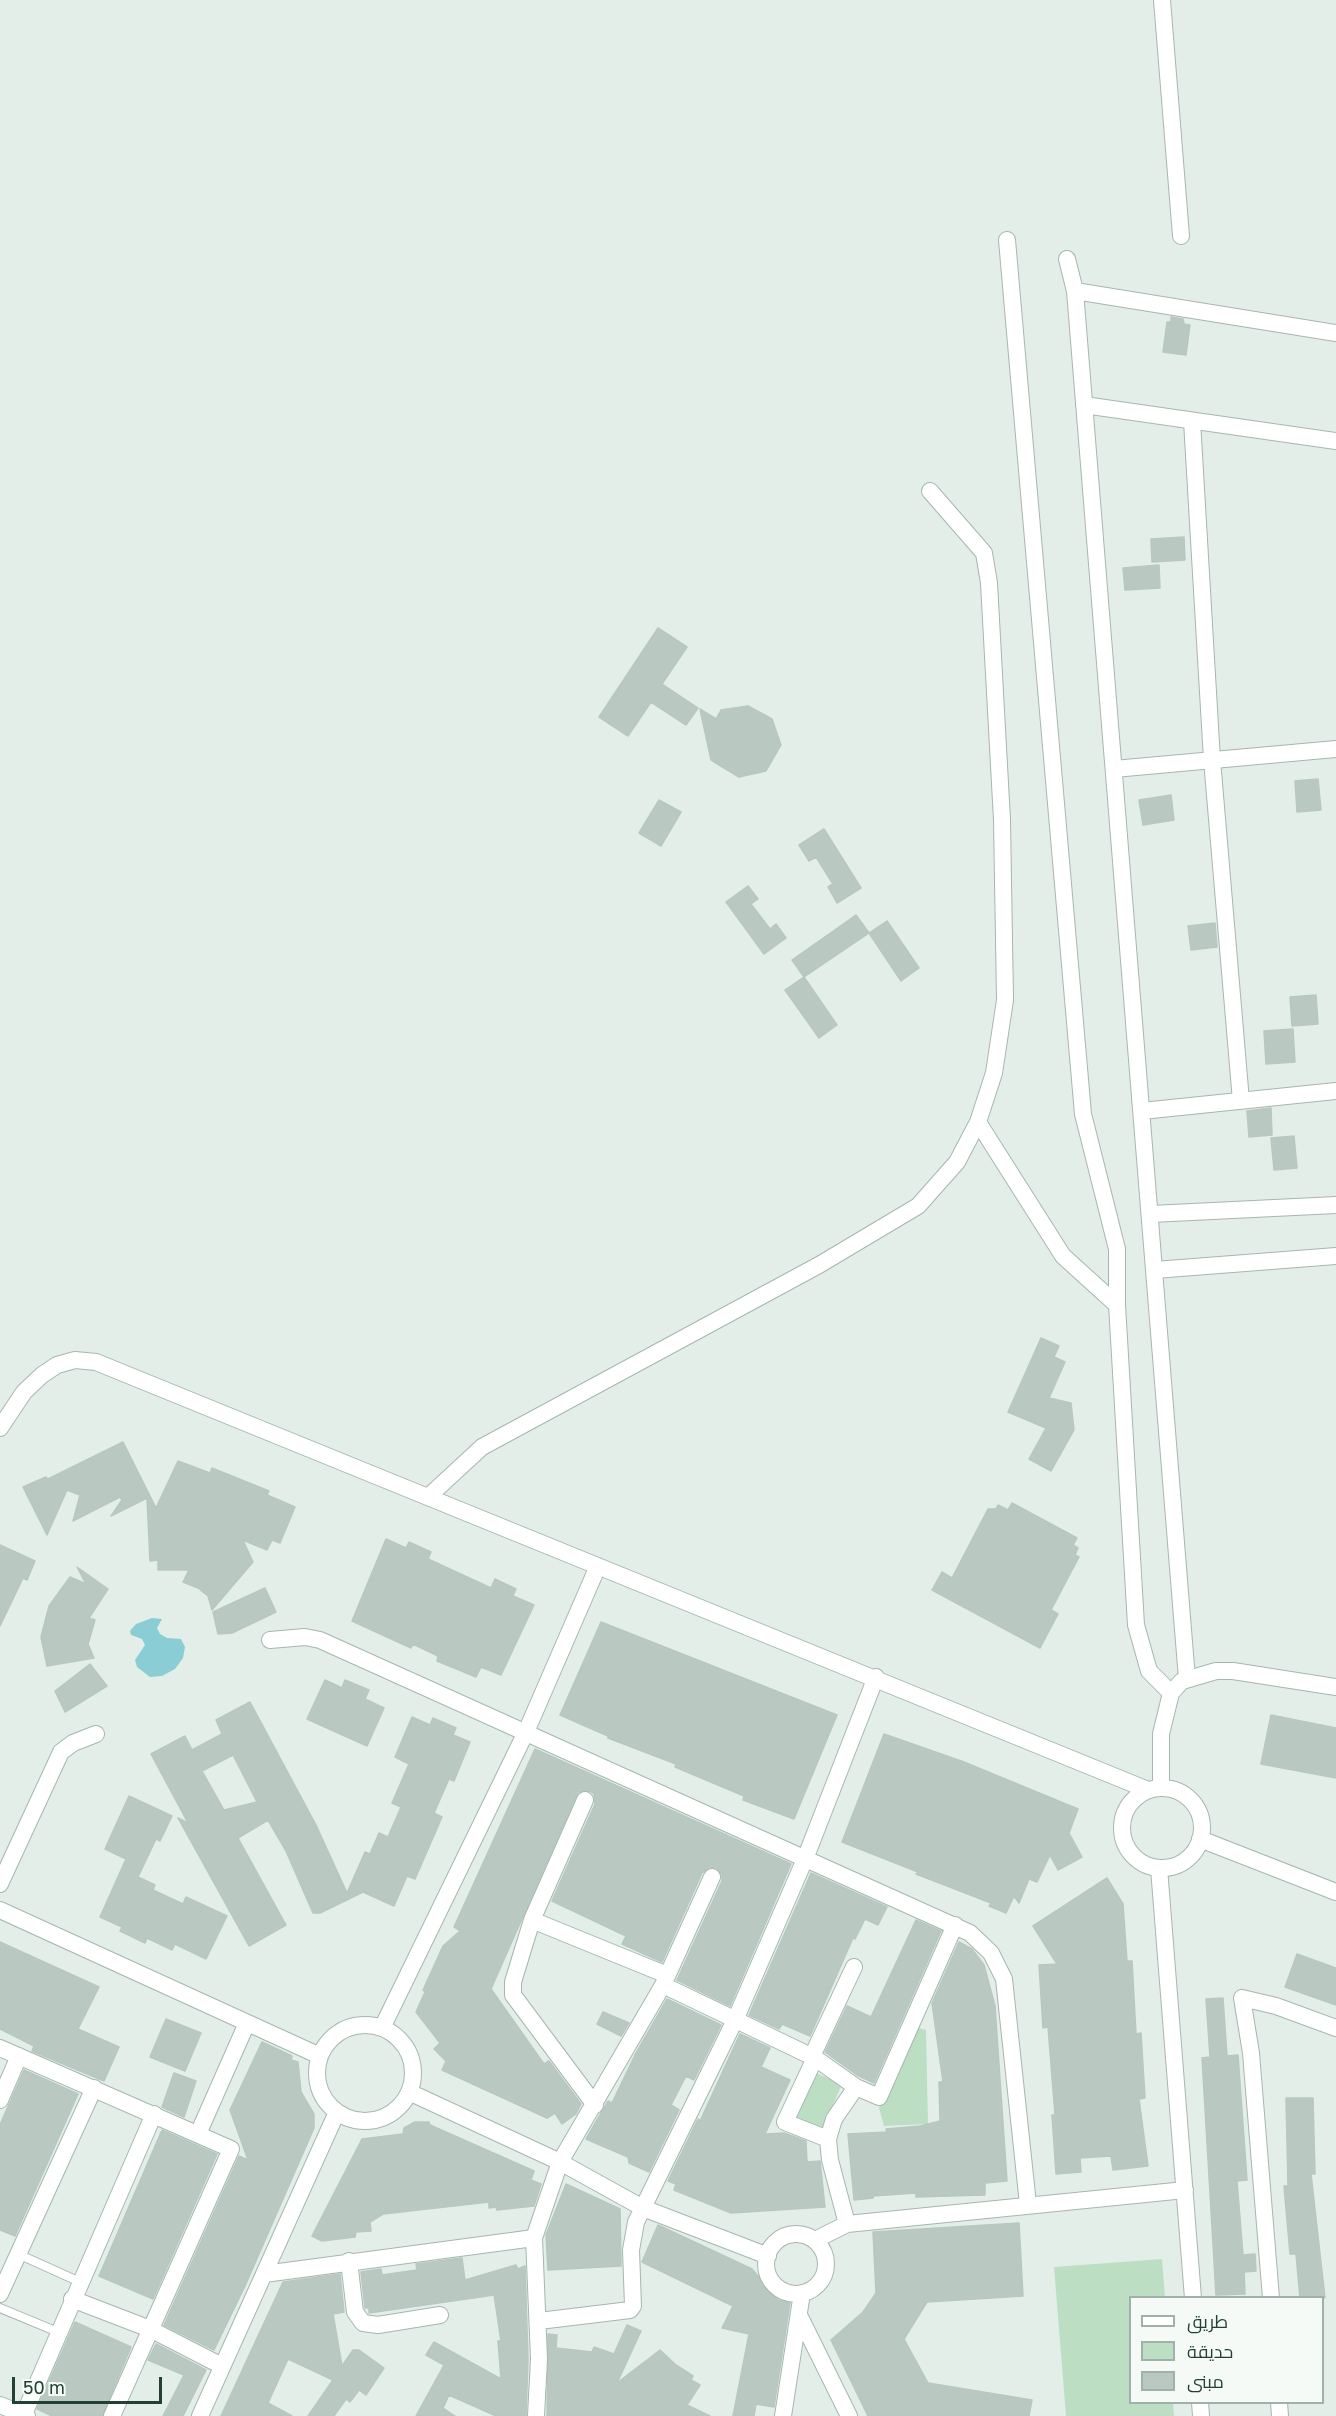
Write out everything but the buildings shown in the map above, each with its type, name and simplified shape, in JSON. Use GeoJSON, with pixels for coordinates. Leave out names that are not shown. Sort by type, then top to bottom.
{"type":"FeatureCollection","features":[{"type":"Feature","properties":{"kind":"street"},"geometry":{"type":"LineString","coordinates":[[1162,0],[1181,236]]}},
{"type":"Feature","properties":{"kind":"street"},"geometry":{"type":"LineString","coordinates":[[1007,240],[1083,1114],[1117,1249],[1117,1305],[1136,1625],[1149,1671],[1171,1693]]}},
{"type":"Feature","properties":{"kind":"street"},"geometry":{"type":"LineString","coordinates":[[1067,259],[1075,291],[1187,1679]]}},
{"type":"Feature","properties":{"kind":"street"},"geometry":{"type":"LineString","coordinates":[[1075,291],[1336,333]]}},
{"type":"Feature","properties":{"kind":"street"},"geometry":{"type":"LineString","coordinates":[[1084,405],[1336,441]]}},
{"type":"Feature","properties":{"kind":"street"},"geometry":{"type":"LineString","coordinates":[[1192,421],[1212,760],[1241,1101]]}},
{"type":"Feature","properties":{"kind":"street"},"geometry":{"type":"LineString","coordinates":[[428,1497],[482,1447],[819,1265],[918,1206],[957,1162],[978,1122],[994,1073],[1005,999],[1002,820],[989,583],[984,553],[930,491]]}},
{"type":"Feature","properties":{"kind":"street"},"geometry":{"type":"LineString","coordinates":[[1114,769],[1336,749]]}},
{"type":"Feature","properties":{"kind":"street"},"geometry":{"type":"LineString","coordinates":[[1142,1111],[1336,1091]]}},
{"type":"Feature","properties":{"kind":"street"},"geometry":{"type":"LineString","coordinates":[[978,1122],[1063,1256],[1117,1305]]}},
{"type":"Feature","properties":{"kind":"street"},"geometry":{"type":"LineString","coordinates":[[1151,1214],[1336,1205]]}},
{"type":"Feature","properties":{"kind":"street"},"geometry":{"type":"LineString","coordinates":[[1155,1270],[1336,1256]]}},
{"type":"Feature","properties":{"kind":"street"},"geometry":{"type":"LineString","coordinates":[[0,1428],[24,1392],[42,1375],[57,1365],[75,1360],[96,1362],[1154,1789],[1181,1793],[1197,1808],[1201,1818],[1200,1839],[1196,1849],[1180,1864],[1159,1868],[1149,1866],[1131,1854],[1122,1834],[1122,1823],[1131,1803],[1154,1789]]}},
{"type":"Feature","properties":{"kind":"street"},"geometry":{"type":"LineString","coordinates":[[382,2028],[526,1732],[598,1566]]}},
{"type":"Feature","properties":{"kind":"street"},"geometry":{"type":"LineString","coordinates":[[270,1640],[305,1637],[320,1640],[955,1925],[970,1934],[991,1953],[1004,1979],[1028,2204]]}},
{"type":"Feature","properties":{"kind":"street"},"geometry":{"type":"LineString","coordinates":[[1154,1789],[1161,1734],[1171,1693],[1187,1679],[1216,1671],[1233,1671],[1336,1687]]}},
{"type":"Feature","properties":{"kind":"street"},"geometry":{"type":"LineString","coordinates":[[539,2321],[632,2308],[632,2234],[736,2019],[805,1859],[876,1677]]}},
{"type":"Feature","properties":{"kind":"street"},"geometry":{"type":"LineString","coordinates":[[0,1884],[61,1752],[73,1743],[96,1734]]}},
{"type":"Feature","properties":{"kind":"street"},"geometry":{"type":"LineString","coordinates":[[585,1800],[532,1920],[515,1970],[513,1995],[595,2105]]}},
{"type":"Feature","properties":{"kind":"street"},"geometry":{"type":"LineString","coordinates":[[1200,1839],[1336,1892]]}},
{"type":"Feature","properties":{"kind":"street"},"geometry":{"type":"LineString","coordinates":[[1159,1868],[1193,2296]]}},
{"type":"Feature","properties":{"kind":"street"},"geometry":{"type":"LineString","coordinates":[[536,2416],[539,2321],[534,2238],[560,2162],[595,2105],[665,1980],[712,1877]]}},
{"type":"Feature","properties":{"kind":"street"},"geometry":{"type":"LineString","coordinates":[[0,1910],[320,2056]]}},
{"type":"Feature","properties":{"kind":"street"},"geometry":{"type":"LineString","coordinates":[[532,1920],[665,1980],[814,2058],[856,2087],[878,2097],[882,2095],[909,2025],[955,1925]]}},
{"type":"Feature","properties":{"kind":"street"},"geometry":{"type":"LineString","coordinates":[[828,2139],[785,2122],[814,2058],[813,2054],[854,1966]]}},
{"type":"Feature","properties":{"kind":"street"},"geometry":{"type":"LineString","coordinates":[[1271,2296],[1251,2053],[1242,1998],[1276,2006],[1336,2028]]}},
{"type":"Feature","properties":{"kind":"street"},"geometry":{"type":"LineString","coordinates":[[198,2134],[247,2023]]}},
{"type":"Feature","properties":{"kind":"street"},"geometry":{"type":"LineString","coordinates":[[369,2025],[382,2028],[398,2038],[409,2054],[413,2073],[409,2092],[395,2111],[378,2120],[355,2121],[337,2112],[327,2103],[319,2087],[317,2069],[320,2056],[334,2036],[349,2028],[369,2025]]}},
{"type":"Feature","properties":{"kind":"street"},"geometry":{"type":"LineString","coordinates":[[0,2048],[231,2149],[112,2416]]}},
{"type":"Feature","properties":{"kind":"street"},"geometry":{"type":"LineString","coordinates":[[0,2100],[19,2056]]}},
{"type":"Feature","properties":{"kind":"street"},"geometry":{"type":"LineString","coordinates":[[847,2224],[830,2160],[828,2139],[834,2119],[856,2087]]}},
{"type":"Feature","properties":{"kind":"street"},"geometry":{"type":"LineString","coordinates":[[0,2294],[10,2262],[93,2088]]}},
{"type":"Feature","properties":{"kind":"street"},"geometry":{"type":"LineString","coordinates":[[409,2092],[560,2162],[643,2208],[768,2256]]}},
{"type":"Feature","properties":{"kind":"street"},"geometry":{"type":"LineString","coordinates":[[200,2416],[337,2112]]}},
{"type":"Feature","properties":{"kind":"street"},"geometry":{"type":"LineString","coordinates":[[0,2405],[25,2415],[72,2299],[154,2114]]}},
{"type":"Feature","properties":{"kind":"street"},"geometry":{"type":"LineString","coordinates":[[815,2240],[847,2224],[1185,2190]]}},
{"type":"Feature","properties":{"kind":"street"},"geometry":{"type":"LineString","coordinates":[[802,2234],[815,2240],[824,2252],[825,2271],[818,2284],[802,2293],[786,2292],[774,2284],[767,2271],[768,2256],[775,2243],[787,2235],[802,2234]]}},
{"type":"Feature","properties":{"kind":"street"},"geometry":{"type":"LineString","coordinates":[[264,2274],[534,2238]]}},
{"type":"Feature","properties":{"kind":"street"},"geometry":{"type":"LineString","coordinates":[[349,2261],[355,2312],[363,2323],[378,2325],[440,2315]]}},
{"type":"Feature","properties":{"kind":"street"},"geometry":{"type":"LineString","coordinates":[[783,2416],[802,2293]]}},
{"type":"Feature","properties":{"kind":"street"},"geometry":{"type":"LineString","coordinates":[[72,2299],[150,2330],[222,2366]]}},
{"type":"Feature","properties":{"kind":"street"},"geometry":{"type":"LineString","coordinates":[[799,2315],[849,2416]]}},
{"type":"Feature","properties":{"kind":"lane"},"geometry":{"type":"LineString","coordinates":[[10,2262],[80,2282]]}},
{"type":"Feature","properties":{"kind":"lane"},"geometry":{"type":"LineString","coordinates":[[0,2307],[58,2332]]}},
{"type":"Feature","properties":{"kind":"green space"},"geometry":{"type":"Polygon","coordinates":[[[909,2025],[926,2030],[928,2124],[884,2126],[879,2108],[909,2025]]]}},
{"type":"Feature","properties":{"kind":"green space"},"geometry":{"type":"Polygon","coordinates":[[[809,2070],[842,2084],[821,2133],[787,2119],[809,2070]]]}},
{"type":"Feature","properties":{"kind":"green space"},"geometry":{"type":"Polygon","coordinates":[[[1162,2259],[1165,2296],[1129,2296],[1129,2404],[1173,2404],[1174,2416],[1066,2416],[1054,2267],[1162,2259]]]}},
{"type":"Feature","properties":{"kind":"water"},"geometry":{"type":"Polygon","coordinates":[[[152,1618],[162,1619],[157,1628],[160,1634],[167,1638],[181,1639],[185,1647],[183,1658],[175,1669],[162,1676],[150,1677],[137,1667],[135,1660],[145,1645],[142,1639],[131,1635],[130,1631],[136,1624],[152,1618]]]}}]}
